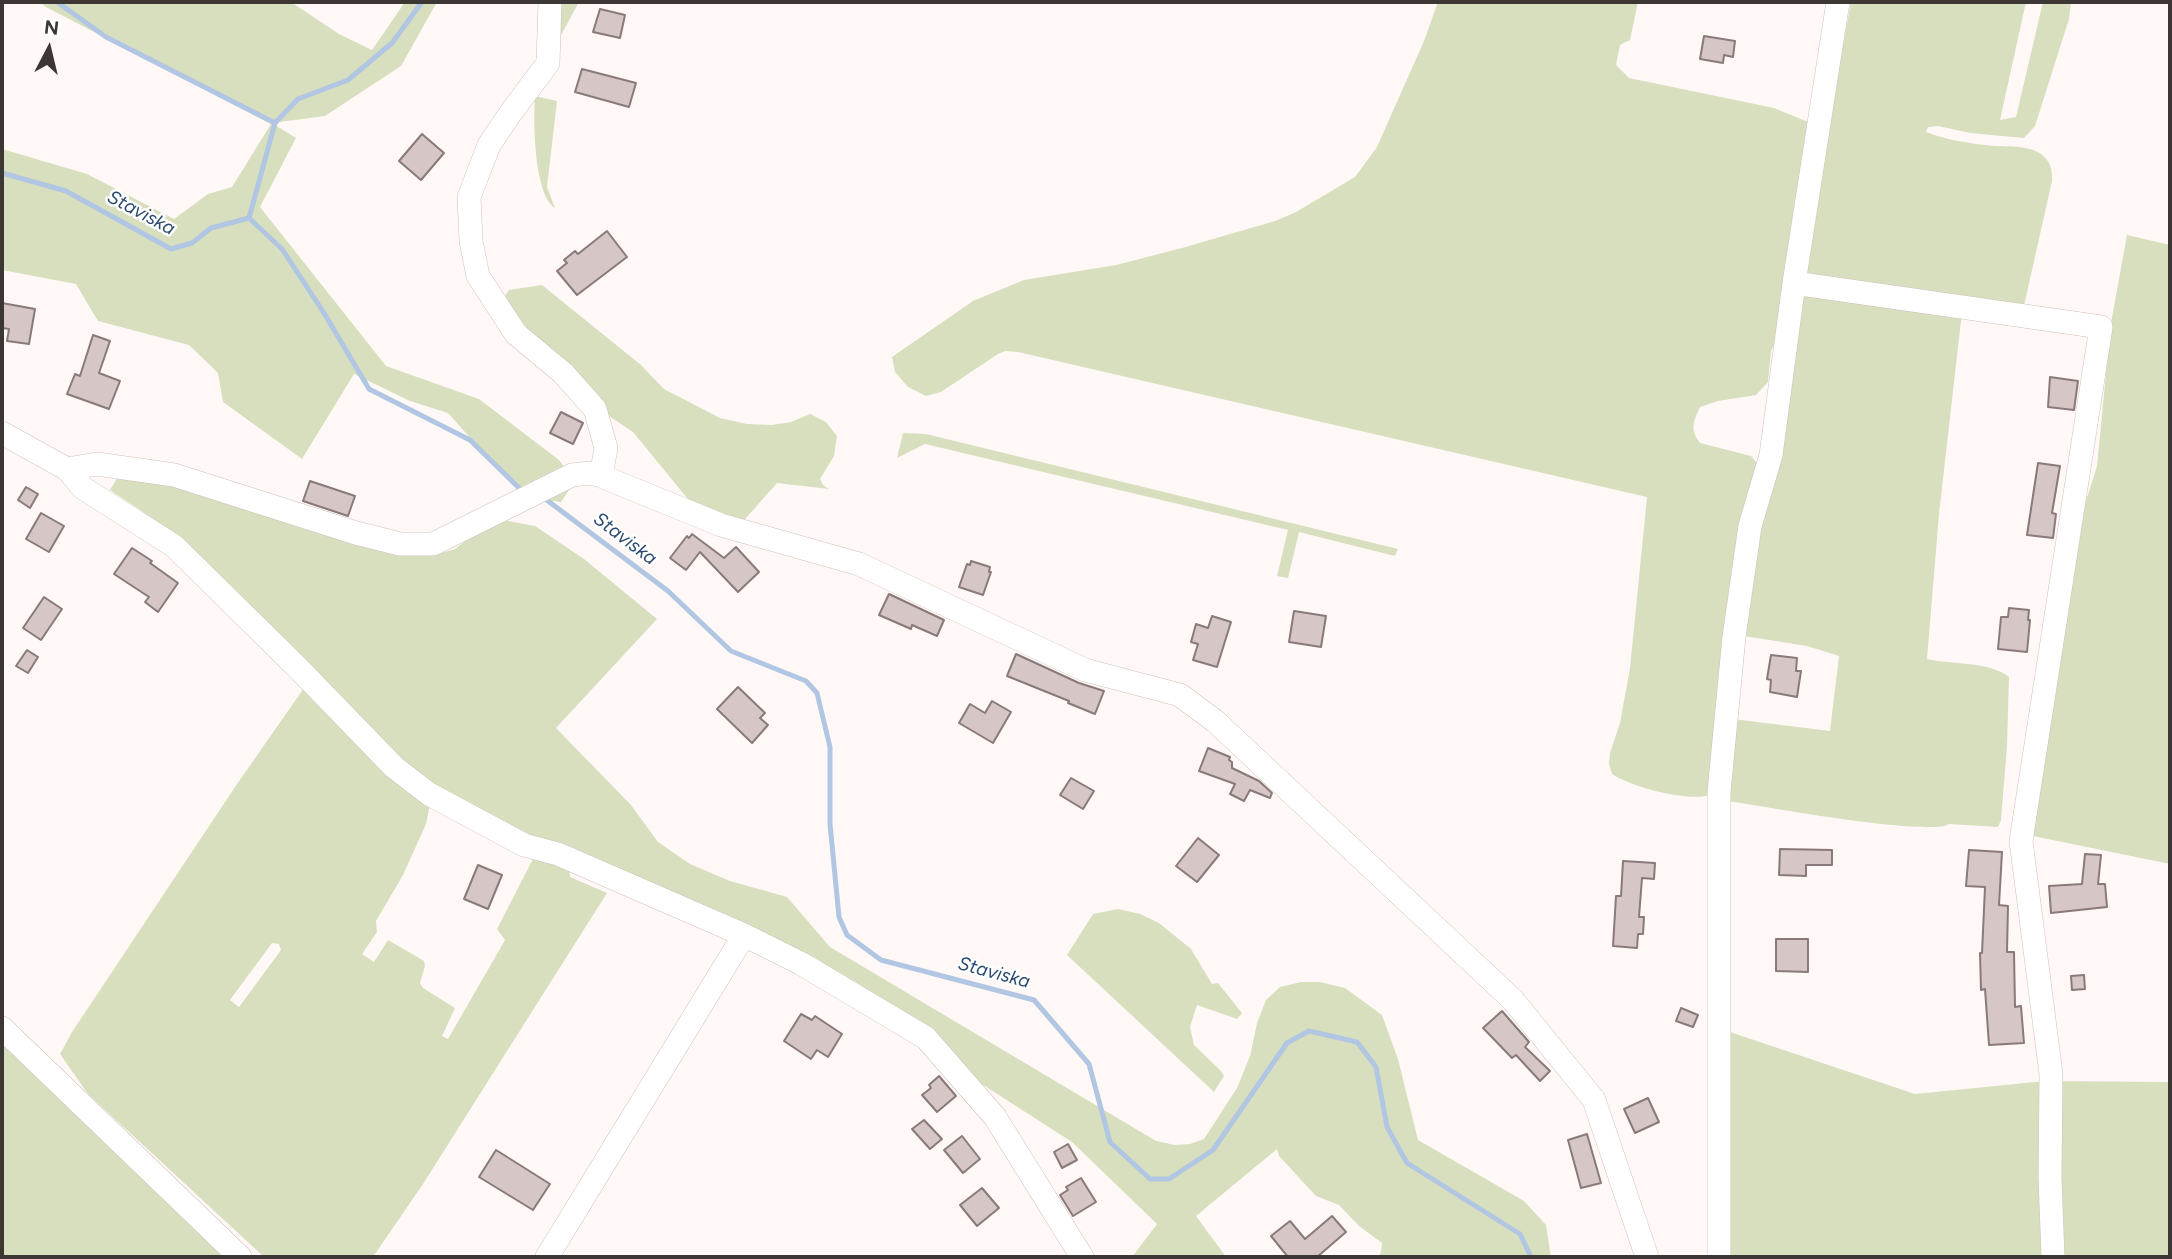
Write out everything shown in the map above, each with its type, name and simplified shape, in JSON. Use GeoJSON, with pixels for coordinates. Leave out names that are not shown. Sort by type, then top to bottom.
{"type":"FeatureCollection","features":[{"type":"Feature","properties":{"kind":"street"},"geometry":{"type":"LineString","coordinates":[[550,2],[548,63],[489,145],[469,197],[471,241],[478,276],[516,334],[563,373],[595,409],[606,448],[601,476]]}},
{"type":"Feature","properties":{"kind":"street"},"geometry":{"type":"LineString","coordinates":[[1719,1257],[1719,792],[1734,637],[1748,539],[1771,455],[1794,284],[1838,2]]}},
{"type":"Feature","properties":{"kind":"street"},"geometry":{"type":"LineString","coordinates":[[1794,284],[2101,327],[2021,841],[2051,1074],[2050,1178],[2053,1257]]}},
{"type":"Feature","properties":{"kind":"street"},"geometry":{"type":"LineString","coordinates":[[2,433],[67,469],[83,488],[174,546],[394,767],[429,794],[524,845],[558,854],[744,935],[802,964],[926,1038],[995,1117],[1082,1257]]}},
{"type":"Feature","properties":{"kind":"street"},"geometry":{"type":"LineString","coordinates":[[67,469],[97,464],[174,475],[356,533],[400,544],[433,544],[572,475],[590,473],[720,525],[859,564],[1085,670],[1180,695],[1215,721],[1513,1000],[1594,1100],[1647,1257]]}},
{"type":"Feature","properties":{"kind":"street"},"geometry":{"type":"LineString","coordinates":[[547,1257],[744,935]]}},
{"type":"Feature","properties":{"kind":"street"},"geometry":{"type":"LineString","coordinates":[[2,1028],[240,1257]]}},
{"type":"Feature","properties":{"kind":"green space"},"geometry":{"type":"Polygon","coordinates":[[[40,2],[291,2],[339,34],[372,50],[405,2],[437,2],[401,66],[325,116],[272,123],[296,138],[260,207],[386,366],[479,399],[559,460],[575,481],[561,502],[532,498],[505,477],[448,413],[410,401],[354,374],[302,459],[223,402],[218,373],[189,345],[98,321],[76,284],[2,270],[2,149],[87,174],[174,219],[208,194],[232,187],[271,124],[40,2]]]}},
{"type":"Feature","properties":{"kind":"green space"},"geometry":{"type":"Polygon","coordinates":[[[553,2],[579,2],[554,48],[553,2]]]}},
{"type":"Feature","properties":{"kind":"green space"},"geometry":{"type":"Polygon","coordinates":[[[1438,2],[1638,2],[1630,40],[1620,45],[1616,65],[1629,78],[1774,108],[1813,124],[1775,343],[1771,351],[1768,382],[1756,395],[1700,407],[1694,426],[1700,443],[1751,456],[1757,463],[1710,795],[1674,795],[1646,788],[1612,774],[1609,764],[1630,668],[1647,497],[1018,352],[1005,351],[998,354],[941,392],[926,396],[908,387],[895,372],[892,357],[973,301],[1024,280],[1116,265],[1275,221],[1296,212],[1355,177],[1377,147],[1424,41],[1438,2]]]}},
{"type":"Feature","properties":{"kind":"green space"},"geometry":{"type":"Polygon","coordinates":[[[1851,2],[2026,2],[2000,120],[2016,117],[2043,2],[2071,2],[2069,19],[2035,126],[2024,138],[1970,133],[1938,126],[1928,127],[1926,132],[1970,143],[2027,148],[2041,154],[2049,162],[2052,181],[2023,310],[1806,281],[1803,265],[1851,2]]]}},
{"type":"Feature","properties":{"kind":"green space"},"geometry":{"type":"Polygon","coordinates":[[[535,96],[557,101],[547,187],[555,208],[548,200],[539,173],[534,122],[535,96]]]}},
{"type":"Feature","properties":{"kind":"green space"},"geometry":{"type":"Polygon","coordinates":[[[2127,235],[2170,245],[2170,864],[2028,835],[2060,584],[2097,466],[2111,323],[2127,235]]]}},
{"type":"Feature","properties":{"kind":"green space"},"geometry":{"type":"Polygon","coordinates":[[[542,285],[641,365],[664,389],[720,418],[747,424],[772,425],[791,422],[810,414],[826,422],[837,436],[834,456],[820,479],[829,489],[777,483],[738,527],[692,504],[633,432],[603,412],[502,300],[509,290],[542,285]]]}},
{"type":"Feature","properties":{"kind":"green space"},"geometry":{"type":"Polygon","coordinates":[[[1804,295],[1962,312],[1939,514],[1927,659],[1992,668],[2009,677],[2007,746],[2001,820],[1998,827],[1949,824],[1912,827],[1880,824],[1728,801],[1733,719],[1830,731],[1839,656],[1807,646],[1744,636],[1761,511],[1804,295]]]}},
{"type":"Feature","properties":{"kind":"green space"},"geometry":{"type":"Polygon","coordinates":[[[903,433],[926,434],[1398,549],[1395,556],[1299,532],[1288,578],[1277,576],[1288,530],[925,444],[897,458],[903,433]]]}},
{"type":"Feature","properties":{"kind":"green space"},"geometry":{"type":"Polygon","coordinates":[[[122,470],[352,540],[416,556],[431,556],[455,549],[486,525],[508,521],[535,526],[584,559],[657,619],[556,728],[631,805],[658,842],[690,864],[730,881],[787,897],[830,947],[1156,1141],[1175,1145],[1204,1139],[1237,1088],[1250,1056],[1257,1023],[1266,1000],[1280,987],[1301,982],[1320,982],[1345,988],[1382,1015],[1398,1059],[1418,1140],[1524,1201],[1546,1225],[1551,1257],[1378,1257],[1382,1243],[1359,1226],[1339,1205],[1316,1196],[1279,1156],[1277,1149],[1196,1216],[1226,1257],[1132,1257],[1157,1224],[1072,1142],[746,941],[437,790],[391,755],[215,571],[142,511],[110,490],[122,470]]]}},
{"type":"Feature","properties":{"kind":"green space"},"geometry":{"type":"Polygon","coordinates":[[[304,688],[430,804],[426,824],[403,875],[376,921],[377,932],[362,954],[374,962],[388,940],[424,961],[420,983],[423,988],[455,1008],[442,1036],[448,1039],[505,940],[497,929],[535,855],[569,865],[570,877],[607,893],[423,1184],[373,1257],[264,1257],[88,1094],[60,1054],[237,784],[304,688]],[[272,943],[230,1000],[239,1007],[281,950],[279,944],[272,943]]]}},
{"type":"Feature","properties":{"kind":"green space"},"geometry":{"type":"Polygon","coordinates":[[[1118,909],[1140,914],[1159,923],[1191,949],[1212,984],[1218,983],[1242,1013],[1237,1019],[1197,1005],[1190,1027],[1194,1045],[1224,1076],[1214,1092],[1067,955],[1093,914],[1118,909]]]}},
{"type":"Feature","properties":{"kind":"green space"},"geometry":{"type":"Polygon","coordinates":[[[1727,1031],[1915,1094],[2045,1081],[2170,1082],[2170,1257],[1709,1257],[1727,1031]]]}},
{"type":"Feature","properties":{"kind":"green space"},"geometry":{"type":"Polygon","coordinates":[[[2,1039],[232,1257],[2,1257],[2,1039]]]}},
{"type":"Feature","properties":{"kind":"building"},"geometry":{"type":"Polygon","coordinates":[[[600,9],[625,15],[620,38],[593,32],[600,9]]]}},
{"type":"Feature","properties":{"kind":"building"},"geometry":{"type":"Polygon","coordinates":[[[1704,36],[1735,41],[1733,57],[1724,55],[1723,63],[1700,59],[1704,36]]]}},
{"type":"Feature","properties":{"kind":"building"},"geometry":{"type":"Polygon","coordinates":[[[582,69],[636,83],[629,107],[575,92],[582,69]]]}},
{"type":"Feature","properties":{"kind":"building"},"geometry":{"type":"Polygon","coordinates":[[[422,134],[444,153],[421,180],[399,161],[422,134]]]}},
{"type":"Feature","properties":{"kind":"building"},"geometry":{"type":"Polygon","coordinates":[[[607,231],[627,257],[577,295],[557,271],[567,263],[564,260],[575,251],[578,254],[607,231]]]}},
{"type":"Feature","properties":{"kind":"building"},"geometry":{"type":"Polygon","coordinates":[[[2,303],[35,309],[29,344],[7,341],[9,329],[2,328],[2,303]]]}},
{"type":"Feature","properties":{"kind":"building"},"geometry":{"type":"Polygon","coordinates":[[[93,335],[110,341],[99,373],[120,381],[109,409],[67,394],[75,374],[80,376],[93,335]]]}},
{"type":"Feature","properties":{"kind":"building"},"geometry":{"type":"Polygon","coordinates":[[[2050,377],[2078,381],[2074,410],[2048,407],[2050,377]]]}},
{"type":"Feature","properties":{"kind":"building"},"geometry":{"type":"Polygon","coordinates":[[[561,412],[583,423],[573,444],[550,433],[561,412]]]}},
{"type":"Feature","properties":{"kind":"building"},"geometry":{"type":"Polygon","coordinates":[[[2038,463],[2060,466],[2052,513],[2056,514],[2053,538],[2027,535],[2038,463]]]}},
{"type":"Feature","properties":{"kind":"building"},"geometry":{"type":"Polygon","coordinates":[[[310,481],[355,496],[348,516],[303,501],[310,481]]]}},
{"type":"Feature","properties":{"kind":"building"},"geometry":{"type":"Polygon","coordinates":[[[26,487],[38,494],[30,508],[18,500],[26,487]]]}},
{"type":"Feature","properties":{"kind":"building"},"geometry":{"type":"Polygon","coordinates":[[[41,513],[64,526],[49,552],[26,539],[41,513]]]}},
{"type":"Feature","properties":{"kind":"building"},"geometry":{"type":"Polygon","coordinates":[[[692,534],[724,558],[736,547],[759,572],[738,592],[700,552],[686,570],[670,558],[687,536],[689,538],[692,534]]]}},
{"type":"Feature","properties":{"kind":"building"},"geometry":{"type":"Polygon","coordinates":[[[132,548],[178,583],[158,612],[145,602],[149,597],[114,574],[132,548]]]}},
{"type":"Feature","properties":{"kind":"building"},"geometry":{"type":"Polygon","coordinates":[[[971,561],[990,567],[991,572],[983,595],[959,587],[967,564],[970,565],[971,561]]]}},
{"type":"Feature","properties":{"kind":"building"},"geometry":{"type":"Polygon","coordinates":[[[889,594],[944,620],[937,636],[912,625],[911,629],[879,615],[889,594]]]}},
{"type":"Feature","properties":{"kind":"building"},"geometry":{"type":"Polygon","coordinates":[[[44,597],[62,609],[41,640],[23,628],[44,597]]]}},
{"type":"Feature","properties":{"kind":"building"},"geometry":{"type":"Polygon","coordinates":[[[2009,608],[2029,610],[2027,652],[1998,649],[2001,617],[2008,617],[2009,608]]]}},
{"type":"Feature","properties":{"kind":"building"},"geometry":{"type":"Polygon","coordinates":[[[1294,611],[1326,616],[1321,647],[1289,642],[1294,611]]]}},
{"type":"Feature","properties":{"kind":"building"},"geometry":{"type":"Polygon","coordinates":[[[1212,616],[1231,622],[1217,667],[1193,660],[1198,644],[1191,642],[1196,624],[1208,628],[1212,616]]]}},
{"type":"Feature","properties":{"kind":"building"},"geometry":{"type":"Polygon","coordinates":[[[27,650],[38,657],[28,673],[16,666],[27,650]]]}},
{"type":"Feature","properties":{"kind":"building"},"geometry":{"type":"Polygon","coordinates":[[[1016,654],[1079,683],[1104,691],[1095,714],[1007,676],[1016,654]]]}},
{"type":"Feature","properties":{"kind":"building"},"geometry":{"type":"Polygon","coordinates":[[[1771,655],[1797,658],[1796,671],[1801,671],[1797,697],[1770,692],[1771,680],[1767,679],[1771,655]]]}},
{"type":"Feature","properties":{"kind":"building"},"geometry":{"type":"Polygon","coordinates":[[[738,687],[765,713],[760,718],[768,725],[752,743],[717,709],[738,687]]]}},
{"type":"Feature","properties":{"kind":"building"},"geometry":{"type":"Polygon","coordinates":[[[992,701],[1011,712],[993,743],[959,723],[970,704],[985,713],[992,701]]]}},
{"type":"Feature","properties":{"kind":"building"},"geometry":{"type":"Polygon","coordinates":[[[1208,748],[1230,757],[1232,768],[1259,781],[1272,793],[1270,798],[1250,790],[1244,801],[1230,794],[1235,784],[1199,771],[1208,748]]]}},
{"type":"Feature","properties":{"kind":"building"},"geometry":{"type":"Polygon","coordinates":[[[1071,778],[1094,791],[1083,809],[1060,795],[1071,778]]]}},
{"type":"Feature","properties":{"kind":"building"},"geometry":{"type":"Polygon","coordinates":[[[1198,838],[1219,855],[1197,882],[1176,866],[1198,838]]]}},
{"type":"Feature","properties":{"kind":"building"},"geometry":{"type":"Polygon","coordinates":[[[1780,849],[1832,850],[1832,865],[1806,865],[1806,876],[1779,875],[1780,849]]]}},
{"type":"Feature","properties":{"kind":"building"},"geometry":{"type":"Polygon","coordinates":[[[1969,850],[2002,852],[1999,905],[2008,906],[2007,952],[2014,952],[2015,1007],[2021,1006],[2024,1043],[1989,1045],[1985,989],[1981,990],[1980,953],[1985,887],[1966,886],[1969,850]]]}},
{"type":"Feature","properties":{"kind":"building"},"geometry":{"type":"Polygon","coordinates":[[[2085,854],[2101,855],[2098,884],[2105,884],[2107,907],[2051,913],[2049,886],[2082,884],[2085,854]]]}},
{"type":"Feature","properties":{"kind":"building"},"geometry":{"type":"Polygon","coordinates":[[[1623,861],[1655,863],[1654,879],[1642,878],[1639,917],[1644,917],[1643,934],[1638,934],[1637,948],[1613,946],[1616,896],[1621,896],[1623,861]]]}},
{"type":"Feature","properties":{"kind":"building"},"geometry":{"type":"Polygon","coordinates":[[[478,865],[502,875],[488,909],[464,899],[478,865]]]}},
{"type":"Feature","properties":{"kind":"building"},"geometry":{"type":"Polygon","coordinates":[[[1776,939],[1808,939],[1808,972],[1776,971],[1776,939]]]}},
{"type":"Feature","properties":{"kind":"building"},"geometry":{"type":"Polygon","coordinates":[[[2084,975],[2085,989],[2072,990],[2071,976],[2084,975]]]}},
{"type":"Feature","properties":{"kind":"building"},"geometry":{"type":"Polygon","coordinates":[[[1681,1008],[1698,1015],[1693,1027],[1676,1021],[1681,1008]]]}},
{"type":"Feature","properties":{"kind":"building"},"geometry":{"type":"Polygon","coordinates":[[[1502,1011],[1529,1042],[1525,1047],[1550,1071],[1540,1081],[1516,1055],[1512,1058],[1483,1028],[1502,1011]]]}},
{"type":"Feature","properties":{"kind":"building"},"geometry":{"type":"Polygon","coordinates":[[[801,1014],[812,1020],[815,1016],[842,1034],[828,1057],[817,1050],[811,1059],[784,1041],[801,1014]]]}},
{"type":"Feature","properties":{"kind":"building"},"geometry":{"type":"Polygon","coordinates":[[[939,1076],[956,1096],[937,1112],[922,1095],[939,1076]]]}},
{"type":"Feature","properties":{"kind":"building"},"geometry":{"type":"Polygon","coordinates":[[[1648,1098],[1659,1122],[1635,1133],[1624,1109],[1648,1098]]]}},
{"type":"Feature","properties":{"kind":"building"},"geometry":{"type":"Polygon","coordinates":[[[924,1120],[942,1139],[930,1149],[912,1129],[924,1120]]]}},
{"type":"Feature","properties":{"kind":"building"},"geometry":{"type":"Polygon","coordinates":[[[1587,1134],[1601,1183],[1581,1188],[1568,1140],[1587,1134]]]}},
{"type":"Feature","properties":{"kind":"building"},"geometry":{"type":"Polygon","coordinates":[[[962,1136],[980,1159],[963,1173],[944,1150],[962,1136]]]}},
{"type":"Feature","properties":{"kind":"building"},"geometry":{"type":"Polygon","coordinates":[[[1068,1144],[1077,1160],[1062,1168],[1054,1152],[1068,1144]]]}},
{"type":"Feature","properties":{"kind":"building"},"geometry":{"type":"Polygon","coordinates":[[[496,1150],[550,1184],[533,1210],[479,1177],[496,1150]]]}},
{"type":"Feature","properties":{"kind":"building"},"geometry":{"type":"Polygon","coordinates":[[[1081,1178],[1096,1202],[1073,1216],[1060,1195],[1068,1190],[1066,1187],[1081,1178]]]}},
{"type":"Feature","properties":{"kind":"building"},"geometry":{"type":"Polygon","coordinates":[[[982,1188],[999,1208],[977,1226],[960,1205],[982,1188]]]}},
{"type":"Feature","properties":{"kind":"building"},"geometry":{"type":"Polygon","coordinates":[[[1332,1216],[1346,1232],[1317,1257],[1288,1257],[1271,1236],[1290,1221],[1305,1239],[1332,1216]]]}},
{"type":"Feature","properties":{"kind":"waterway"},"geometry":{"type":"LineString","coordinates":[[57,2],[106,37],[275,123]]}},
{"type":"Feature","properties":{"kind":"waterway"},"geometry":{"type":"LineString","coordinates":[[249,218],[275,123],[298,99],[348,80],[392,43],[422,2]]}},
{"type":"Feature","properties":{"kind":"waterway","name":"Staviska"},"geometry":{"type":"LineString","coordinates":[[2,173],[66,191],[171,249],[192,243],[211,228],[249,218],[282,249],[369,389],[470,440],[519,488]]}},
{"type":"Feature","properties":{"kind":"waterway","name":"Staviska"},"geometry":{"type":"LineString","coordinates":[[544,498],[668,591],[731,651],[806,681],[817,693],[830,747],[830,824],[839,917],[847,935],[881,960],[1034,1000],[1089,1064],[1110,1142],[1150,1179],[1169,1179],[1213,1150],[1287,1043],[1309,1031],[1357,1042],[1376,1067],[1387,1127],[1407,1163],[1520,1234],[1531,1257]]}}]}
